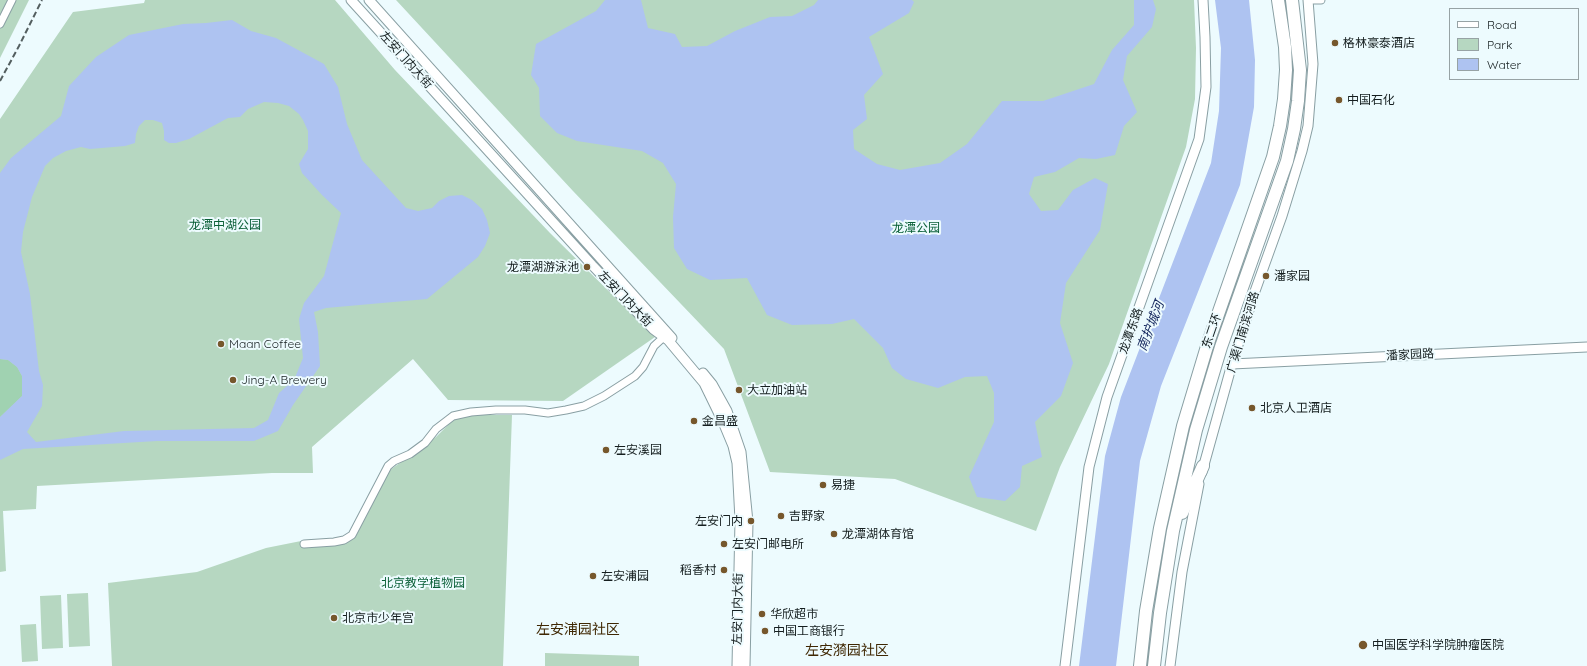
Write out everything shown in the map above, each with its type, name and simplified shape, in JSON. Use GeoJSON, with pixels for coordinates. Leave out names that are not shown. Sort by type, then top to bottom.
{"type":"FeatureCollection","features":[{"type":"Feature","properties":{"kind":"highway","name":"东二环"},"geometry":{"type":"LineString","coordinates":[[1140,666],[1146,612],[1160,528],[1183,426],[1208,343],[1263,189],[1273,157],[1278,134],[1284,99],[1286,70],[1278,0]]}},
{"type":"Feature","properties":{"kind":"highway","name":"东二环"},"geometry":{"type":"LineString","coordinates":[[1154,666],[1160,613],[1174,531],[1196,430],[1221,347],[1287,161],[1298,101],[1300,70],[1292,0]]}},
{"type":"Feature","properties":{"kind":"highway"},"geometry":{"type":"LineString","coordinates":[[1174,531],[1203,466]]}},
{"type":"Feature","properties":{"kind":"street"},"geometry":{"type":"LineString","coordinates":[[0,24],[12,0]]}},
{"type":"Feature","properties":{"kind":"street","name":"左安门内大街"},"geometry":{"type":"LineString","coordinates":[[351,0],[592,265],[653,329],[666,335],[704,383],[733,446],[737,463],[740,520],[737,666]]}},
{"type":"Feature","properties":{"kind":"street","name":"左安门内大街"},"geometry":{"type":"LineString","coordinates":[[369,0],[666,335],[712,384],[726,411],[741,452],[748,522],[745,666]]}},
{"type":"Feature","properties":{"kind":"street","name":"龙潭东路"},"geometry":{"type":"LineString","coordinates":[[1065,666],[1089,466],[1107,397],[1200,139],[1206,87],[1203,0]]}},
{"type":"Feature","properties":{"kind":"street"},"geometry":{"type":"LineString","coordinates":[[1308,0],[1320,0]]}},
{"type":"Feature","properties":{"kind":"street","name":"广渠门南滨河路"},"geometry":{"type":"LineString","coordinates":[[1170,666],[1176,615],[1189,533],[1203,466],[1232,364],[1254,294],[1282,216],[1308,126],[1313,64],[1308,0]]}},
{"type":"Feature","properties":{"kind":"street"},"geometry":{"type":"LineString","coordinates":[[304,544],[334,542],[344,540],[352,535],[388,466],[394,461],[410,454],[425,443],[436,429],[453,416],[471,412],[496,410],[525,410],[548,413],[584,406],[604,396],[635,376],[643,366],[654,346],[666,335]]}},
{"type":"Feature","properties":{"kind":"street","name":"潘家园路"},"geometry":{"type":"LineString","coordinates":[[1232,364],[1587,346]]}},
{"type":"Feature","properties":{"kind":"green space"},"geometry":{"type":"Polygon","coordinates":[[[0,0],[29,0],[0,58],[0,0]]]}},
{"type":"Feature","properties":{"kind":"green space","name":"龙潭中湖公园"},"geometry":{"type":"Polygon","coordinates":[[[145,0],[335,0],[395,70],[550,233],[655,337],[563,401],[448,400],[413,359],[312,447],[313,473],[272,473],[37,486],[36,509],[3,511],[6,571],[0,572],[0,119],[73,12],[144,3],[145,0]]]}},
{"type":"Feature","properties":{"kind":"green space","name":"龙潭公园"},"geometry":{"type":"Polygon","coordinates":[[[396,0],[1194,0],[1196,48],[1195,99],[1186,147],[1109,364],[1060,467],[1036,531],[895,479],[770,472],[724,349],[573,191],[396,0]]]}},
{"type":"Feature","properties":{"kind":"green space"},"geometry":{"type":"Polygon","coordinates":[[[0,359],[8,360],[17,367],[22,376],[22,396],[0,417],[0,359]]]}},
{"type":"Feature","properties":{"kind":"green space","name":"北京教学植物园"},"geometry":{"type":"Polygon","coordinates":[[[472,415],[512,415],[503,666],[112,666],[108,583],[197,572],[266,548],[301,541],[350,540],[357,534],[390,470],[436,437],[454,419],[472,415]]]}},
{"type":"Feature","properties":{"kind":"green space"},"geometry":{"type":"Polygon","coordinates":[[[88,593],[90,646],[69,647],[67,594],[88,593]]]}},
{"type":"Feature","properties":{"kind":"green space"},"geometry":{"type":"Polygon","coordinates":[[[61,595],[63,648],[42,649],[40,596],[61,595]]]}},
{"type":"Feature","properties":{"kind":"green space"},"geometry":{"type":"Polygon","coordinates":[[[36,624],[38,661],[22,662],[20,625],[36,624]]]}},
{"type":"Feature","properties":{"kind":"green space"},"geometry":{"type":"Polygon","coordinates":[[[545,653],[639,656],[639,666],[545,666],[545,653]]]}},
{"type":"Feature","properties":{"kind":"water"},"geometry":{"type":"Polygon","coordinates":[[[605,0],[641,0],[648,28],[675,34],[682,47],[707,46],[735,31],[770,17],[792,16],[814,5],[818,0],[912,0],[914,2],[909,13],[869,37],[883,74],[864,95],[867,119],[853,130],[854,149],[877,164],[900,170],[940,163],[967,144],[1002,101],[1043,101],[1094,84],[1112,50],[1134,25],[1134,0],[1153,0],[1156,9],[1152,27],[1127,56],[1123,80],[1137,112],[1124,126],[1115,155],[1096,159],[1079,158],[1055,172],[1034,177],[1029,194],[1041,211],[1058,210],[1073,190],[1095,178],[1108,184],[1100,230],[1066,283],[1060,323],[1073,363],[1061,396],[1035,422],[1042,457],[1022,466],[1020,487],[1005,501],[977,497],[969,477],[994,422],[994,393],[987,376],[965,377],[938,388],[906,379],[892,368],[883,348],[854,319],[832,324],[792,325],[767,315],[747,278],[710,280],[687,269],[674,248],[673,217],[676,184],[663,163],[642,151],[577,141],[557,133],[540,116],[539,88],[531,75],[536,44],[596,11],[605,0]]]}},
{"type":"Feature","properties":{"kind":"water","name":"南护城河"},"geometry":{"type":"Polygon","coordinates":[[[1215,0],[1249,0],[1255,60],[1254,107],[1240,185],[1161,386],[1140,461],[1116,666],[1079,666],[1105,456],[1121,397],[1211,163],[1219,111],[1221,48],[1215,0]]]}},
{"type":"Feature","properties":{"kind":"water"},"geometry":{"type":"Polygon","coordinates":[[[232,20],[251,31],[276,38],[324,64],[338,87],[347,124],[362,160],[406,208],[418,211],[432,208],[439,201],[449,196],[462,195],[472,200],[482,209],[487,220],[490,233],[485,246],[478,257],[427,299],[326,308],[314,312],[318,332],[320,366],[293,405],[278,431],[254,441],[157,441],[23,449],[0,460],[0,417],[22,396],[22,376],[17,367],[8,360],[0,359],[0,173],[11,158],[61,116],[69,86],[96,57],[129,35],[183,24],[232,20]],[[264,102],[248,109],[240,117],[228,118],[189,139],[176,143],[169,143],[164,140],[162,123],[153,120],[145,120],[139,126],[135,143],[125,146],[90,149],[81,147],[66,151],[53,158],[45,166],[32,197],[23,232],[21,252],[30,294],[39,371],[43,385],[42,406],[27,432],[36,442],[124,431],[254,428],[268,420],[279,393],[294,380],[303,358],[299,319],[304,303],[324,276],[341,213],[302,173],[299,164],[308,149],[308,131],[299,114],[289,106],[278,103],[264,102]]]}},
{"type":"Feature","properties":{"kind":"railway"},"geometry":{"type":"LineString","coordinates":[[0,81],[42,0]]}},
{"type":"Feature","properties":{"kind":"place","name":"格林豪泰酒店"},"geometry":{"type":"Point","coordinates":[1335,43]}},
{"type":"Feature","properties":{"kind":"place","name":"中国石化"},"geometry":{"type":"Point","coordinates":[1339,100]}},
{"type":"Feature","properties":{"kind":"place","name":"龙潭湖游泳池"},"geometry":{"type":"Point","coordinates":[587,267]}},
{"type":"Feature","properties":{"kind":"place","name":"潘家园"},"geometry":{"type":"Point","coordinates":[1266,276]}},
{"type":"Feature","properties":{"kind":"place","name":"Maan Coffee"},"geometry":{"type":"Point","coordinates":[221,344]}},
{"type":"Feature","properties":{"kind":"place","name":"Jing-A Brewery"},"geometry":{"type":"Point","coordinates":[233,380]}},
{"type":"Feature","properties":{"kind":"place","name":"大立加油站"},"geometry":{"type":"Point","coordinates":[739,390]}},
{"type":"Feature","properties":{"kind":"place","name":"北京人卫酒店"},"geometry":{"type":"Point","coordinates":[1252,408]}},
{"type":"Feature","properties":{"kind":"place","name":"金昌盛"},"geometry":{"type":"Point","coordinates":[694,421]}},
{"type":"Feature","properties":{"kind":"place","name":"左安溪园"},"geometry":{"type":"Point","coordinates":[606,450]}},
{"type":"Feature","properties":{"kind":"place","name":"易捷"},"geometry":{"type":"Point","coordinates":[823,485]}},
{"type":"Feature","properties":{"kind":"place","name":"吉野家"},"geometry":{"type":"Point","coordinates":[781,516]}},
{"type":"Feature","properties":{"kind":"place","name":"左安门内"},"geometry":{"type":"Point","coordinates":[751,521]}},
{"type":"Feature","properties":{"kind":"place","name":"龙潭湖体育馆"},"geometry":{"type":"Point","coordinates":[834,534]}},
{"type":"Feature","properties":{"kind":"place","name":"左安门邮电所"},"geometry":{"type":"Point","coordinates":[724,544]}},
{"type":"Feature","properties":{"kind":"place","name":"稻香村"},"geometry":{"type":"Point","coordinates":[724,570]}},
{"type":"Feature","properties":{"kind":"place","name":"左安浦园"},"geometry":{"type":"Point","coordinates":[593,576]}},
{"type":"Feature","properties":{"kind":"place","name":"华欣超市"},"geometry":{"type":"Point","coordinates":[762,614]}},
{"type":"Feature","properties":{"kind":"place","name":"北京市少年宫"},"geometry":{"type":"Point","coordinates":[334,618]}},
{"type":"Feature","properties":{"kind":"place","name":"中国工商银行"},"geometry":{"type":"Point","coordinates":[765,631]}},
{"type":"Feature","properties":{"kind":"place","name":"中国医学科学院肿瘤医院"},"geometry":{"type":"Point","coordinates":[1363,645]}},
{"type":"Feature","properties":{"kind":"district","name":"左安浦园社区"},"geometry":{"type":"Point","coordinates":[578,630]}},
{"type":"Feature","properties":{"kind":"district","name":"左安漪园社区"},"geometry":{"type":"Point","coordinates":[847,651]}}]}
